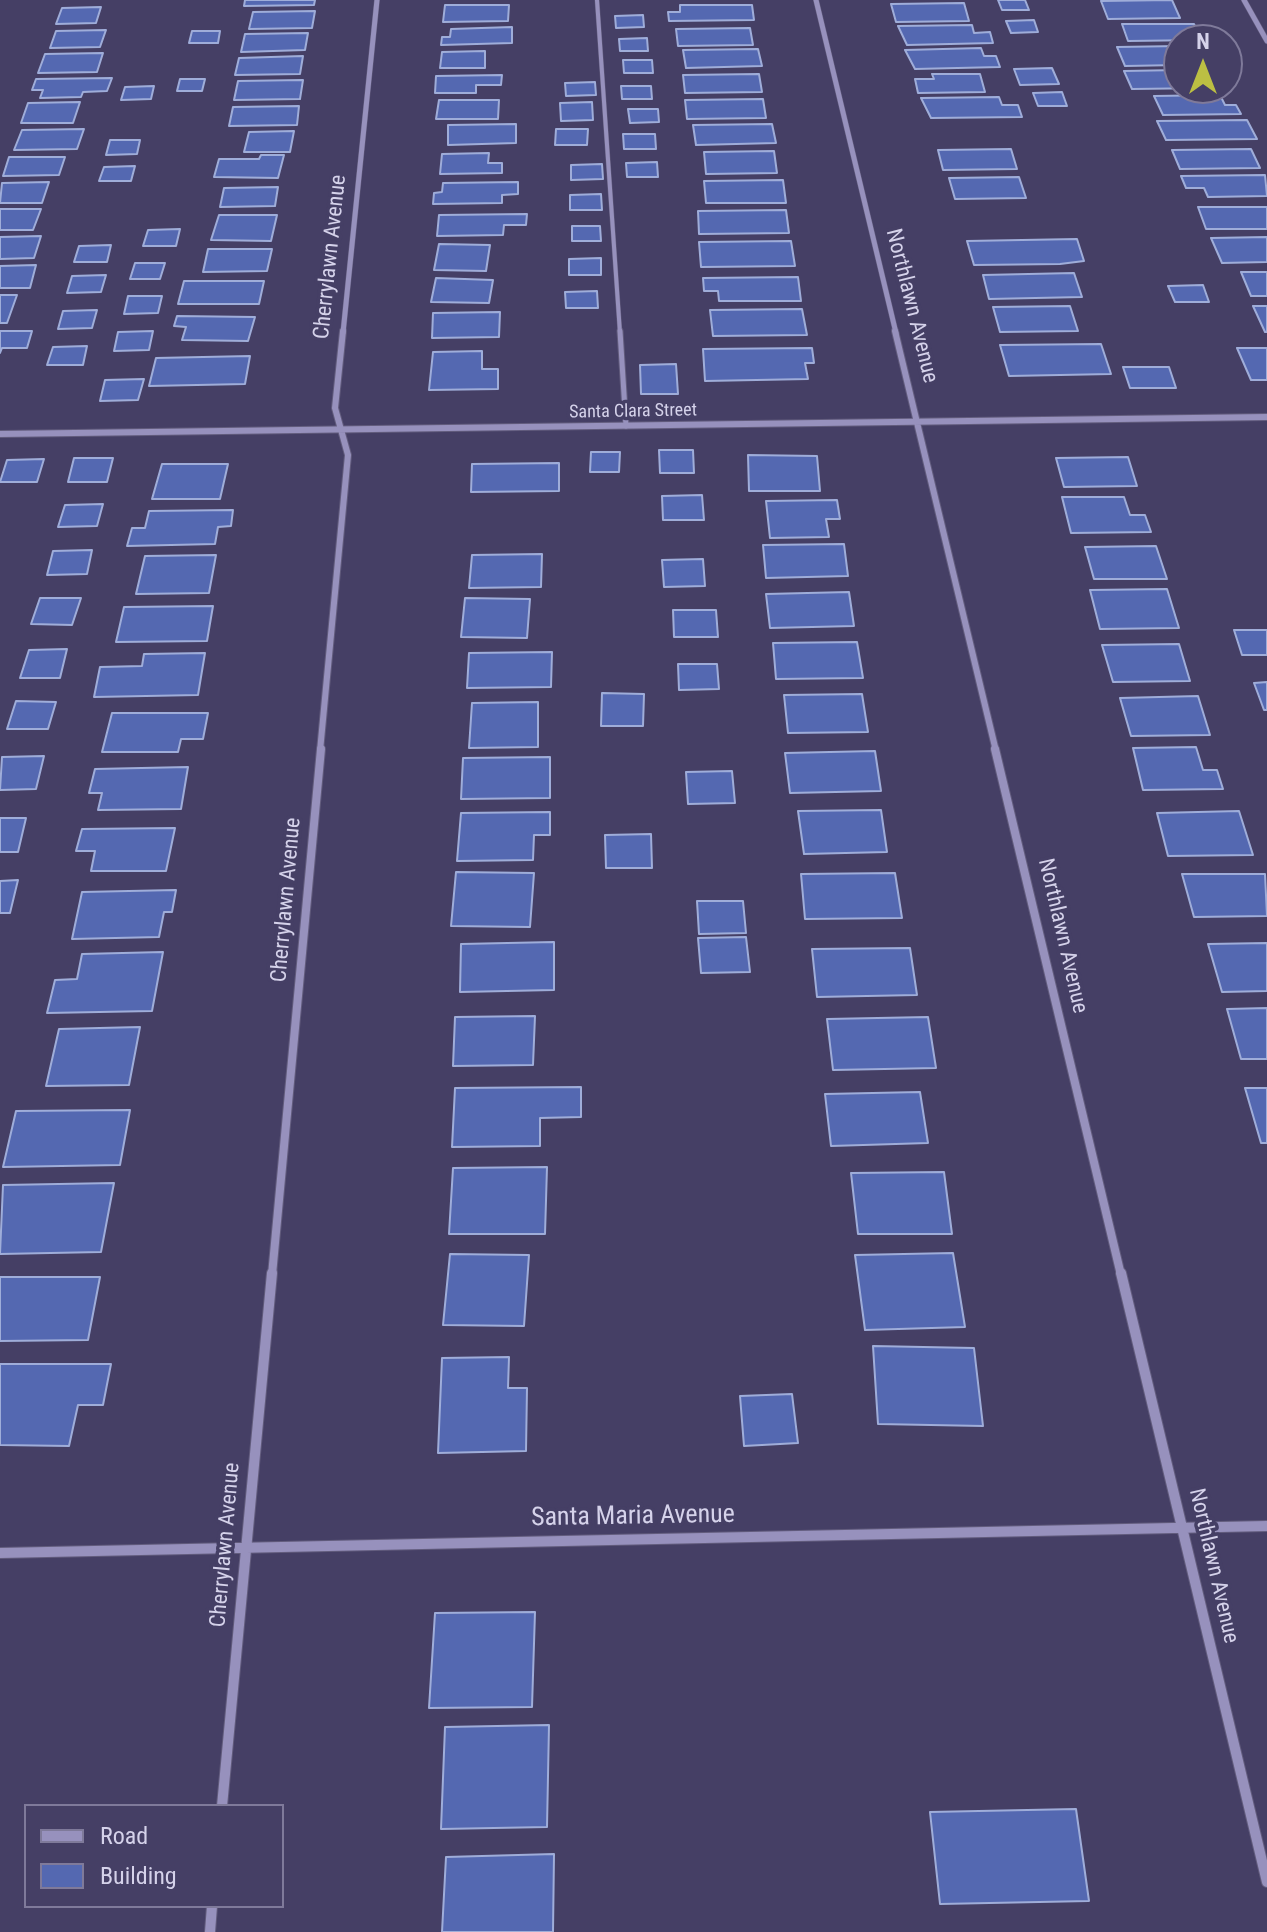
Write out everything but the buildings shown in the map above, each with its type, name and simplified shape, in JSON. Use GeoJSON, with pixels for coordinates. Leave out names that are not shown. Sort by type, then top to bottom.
{"type":"FeatureCollection","features":[{"type":"Feature","properties":{"kind":"street","name":"Cherrylawn Avenue"},"geometry":{"type":"LineString","coordinates":[[222,1804],[348,455],[335,408],[377,0]]}},
{"type":"Feature","properties":{"kind":"street","name":"Northlawn Avenue"},"geometry":{"type":"LineString","coordinates":[[816,0],[1267,1882]]}},
{"type":"Feature","properties":{"kind":"street"},"geometry":{"type":"LineString","coordinates":[[1244,0],[1267,41]]}},
{"type":"Feature","properties":{"kind":"street","name":"Santa Clara Street"},"geometry":{"type":"LineString","coordinates":[[0,434],[1267,417]]}},
{"type":"Feature","properties":{"kind":"street","name":"Santa Maria Avenue"},"geometry":{"type":"LineString","coordinates":[[0,1553],[1267,1526]]}},
{"type":"Feature","properties":{"kind":"street"},"geometry":{"type":"LineString","coordinates":[[210,1932],[212,1908]]}},
{"type":"Feature","properties":{"kind":"lane"},"geometry":{"type":"LineString","coordinates":[[597,0],[626,426]]}}]}
